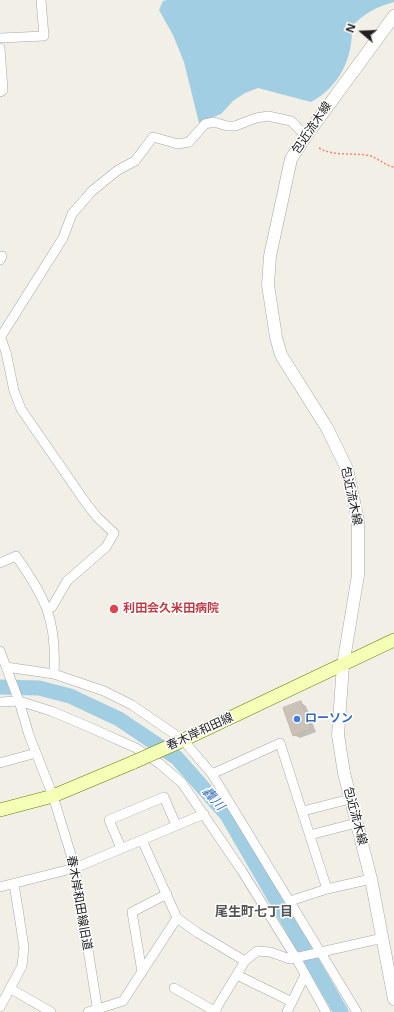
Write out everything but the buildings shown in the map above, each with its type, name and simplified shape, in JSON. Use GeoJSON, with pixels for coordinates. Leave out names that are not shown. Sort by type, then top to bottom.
{"type":"FeatureCollection","features":[{"type":"Feature","properties":{"kind":"main road","name":"春木岸和田線"},"geometry":{"type":"LineString","coordinates":[[0,810],[53,796],[134,762],[394,640]]}},
{"type":"Feature","properties":{"kind":"street"},"geometry":{"type":"LineString","coordinates":[[0,38],[44,36],[41,0]]}},
{"type":"Feature","properties":{"kind":"street","name":"包近流木線"},"geometry":{"type":"LineString","coordinates":[[394,16],[306,136],[291,159],[270,256],[268,285],[276,337],[281,355],[327,428],[347,469],[358,520],[358,575],[343,665],[338,735],[344,773],[371,879],[394,999]]}},
{"type":"Feature","properties":{"kind":"street"},"geometry":{"type":"LineString","coordinates":[[0,48],[3,90],[0,92]]}},
{"type":"Feature","properties":{"kind":"street"},"geometry":{"type":"LineString","coordinates":[[48,609],[52,607],[67,581],[106,547],[114,533],[97,517],[86,503],[21,409],[14,391],[6,352],[0,337],[63,238],[72,214],[92,191],[118,170],[135,161],[153,137],[178,144],[189,142],[205,124],[214,122],[227,126],[235,126],[256,118],[268,116],[291,121],[306,136]]}},
{"type":"Feature","properties":{"kind":"street"},"geometry":{"type":"LineString","coordinates":[[0,563],[16,556],[31,578],[48,609],[51,617],[55,654],[54,674]]}},
{"type":"Feature","properties":{"kind":"street","name":"春木岸和田線旧道"},"geometry":{"type":"LineString","coordinates":[[0,652],[53,796],[75,868],[98,1010]]}},
{"type":"Feature","properties":{"kind":"street"},"geometry":{"type":"LineString","coordinates":[[6,667],[54,674],[104,691],[132,705],[181,741],[212,774],[322,952],[357,1012]]}},
{"type":"Feature","properties":{"kind":"street"},"geometry":{"type":"LineString","coordinates":[[0,702],[18,699],[51,711],[136,748],[160,764],[182,783],[204,814],[296,958],[326,1012]]}},
{"type":"Feature","properties":{"kind":"street"},"geometry":{"type":"LineString","coordinates":[[212,774],[280,743],[327,889]]}},
{"type":"Feature","properties":{"kind":"street"},"geometry":{"type":"LineString","coordinates":[[0,763],[36,753]]}},
{"type":"Feature","properties":{"kind":"street"},"geometry":{"type":"LineString","coordinates":[[121,848],[109,820],[164,797],[176,825]]}},
{"type":"Feature","properties":{"kind":"street"},"geometry":{"type":"LineString","coordinates":[[303,811],[350,799]]}},
{"type":"Feature","properties":{"kind":"street"},"geometry":{"type":"LineString","coordinates":[[0,887],[75,868],[204,814]]}},
{"type":"Feature","properties":{"kind":"street"},"geometry":{"type":"LineString","coordinates":[[310,835],[356,823]]}},
{"type":"Feature","properties":{"kind":"street"},"geometry":{"type":"LineString","coordinates":[[142,840],[177,918],[198,933],[245,961]]}},
{"type":"Feature","properties":{"kind":"street"},"geometry":{"type":"LineString","coordinates":[[290,901],[327,889],[371,879]]}},
{"type":"Feature","properties":{"kind":"street"},"geometry":{"type":"LineString","coordinates":[[0,1007],[22,966],[24,947],[14,884]]}},
{"type":"Feature","properties":{"kind":"street"},"geometry":{"type":"LineString","coordinates":[[142,972],[132,912],[167,894]]}},
{"type":"Feature","properties":{"kind":"street"},"geometry":{"type":"LineString","coordinates":[[88,1012],[123,1001],[177,918]]}},
{"type":"Feature","properties":{"kind":"street"},"geometry":{"type":"LineString","coordinates":[[174,988],[215,1012],[245,961],[257,951],[270,952],[290,959],[383,938]]}},
{"type":"Feature","properties":{"kind":"street"},"geometry":{"type":"LineString","coordinates":[[237,975],[292,1002]]}},
{"type":"Feature","properties":{"kind":"street"},"geometry":{"type":"LineString","coordinates":[[287,1012],[306,975]]}},
{"type":"Feature","properties":{"kind":"street"},"geometry":{"type":"LineString","coordinates":[[10,989],[48,1011]]}},
{"type":"Feature","properties":{"kind":"path"},"geometry":{"type":"LineString","coordinates":[[319,148],[331,153],[359,154],[373,157],[394,167]]}},
{"type":"Feature","properties":{"kind":"water"},"geometry":{"type":"Polygon","coordinates":[[[394,0],[394,2],[371,11],[352,26],[352,38],[347,61],[337,80],[321,96],[311,102],[258,88],[245,93],[233,101],[221,114],[199,123],[184,62],[173,35],[159,10],[163,1],[394,0]]]}},
{"type":"Feature","properties":{"kind":"waterway","name":"轟川"},"geometry":{"type":"LineString","coordinates":[[0,687],[39,688],[70,696],[119,719],[177,758],[227,815],[341,1012]]}},
{"type":"Feature","properties":{"kind":"place","name":"利田会久米田病院"},"geometry":{"type":"Point","coordinates":[114,609]}},
{"type":"Feature","properties":{"kind":"place","name":"ローソン"},"geometry":{"type":"Point","coordinates":[297,719]}},
{"type":"Feature","properties":{"kind":"district","name":"尾生町七丁目"},"geometry":{"type":"Point","coordinates":[254,912]}}]}
